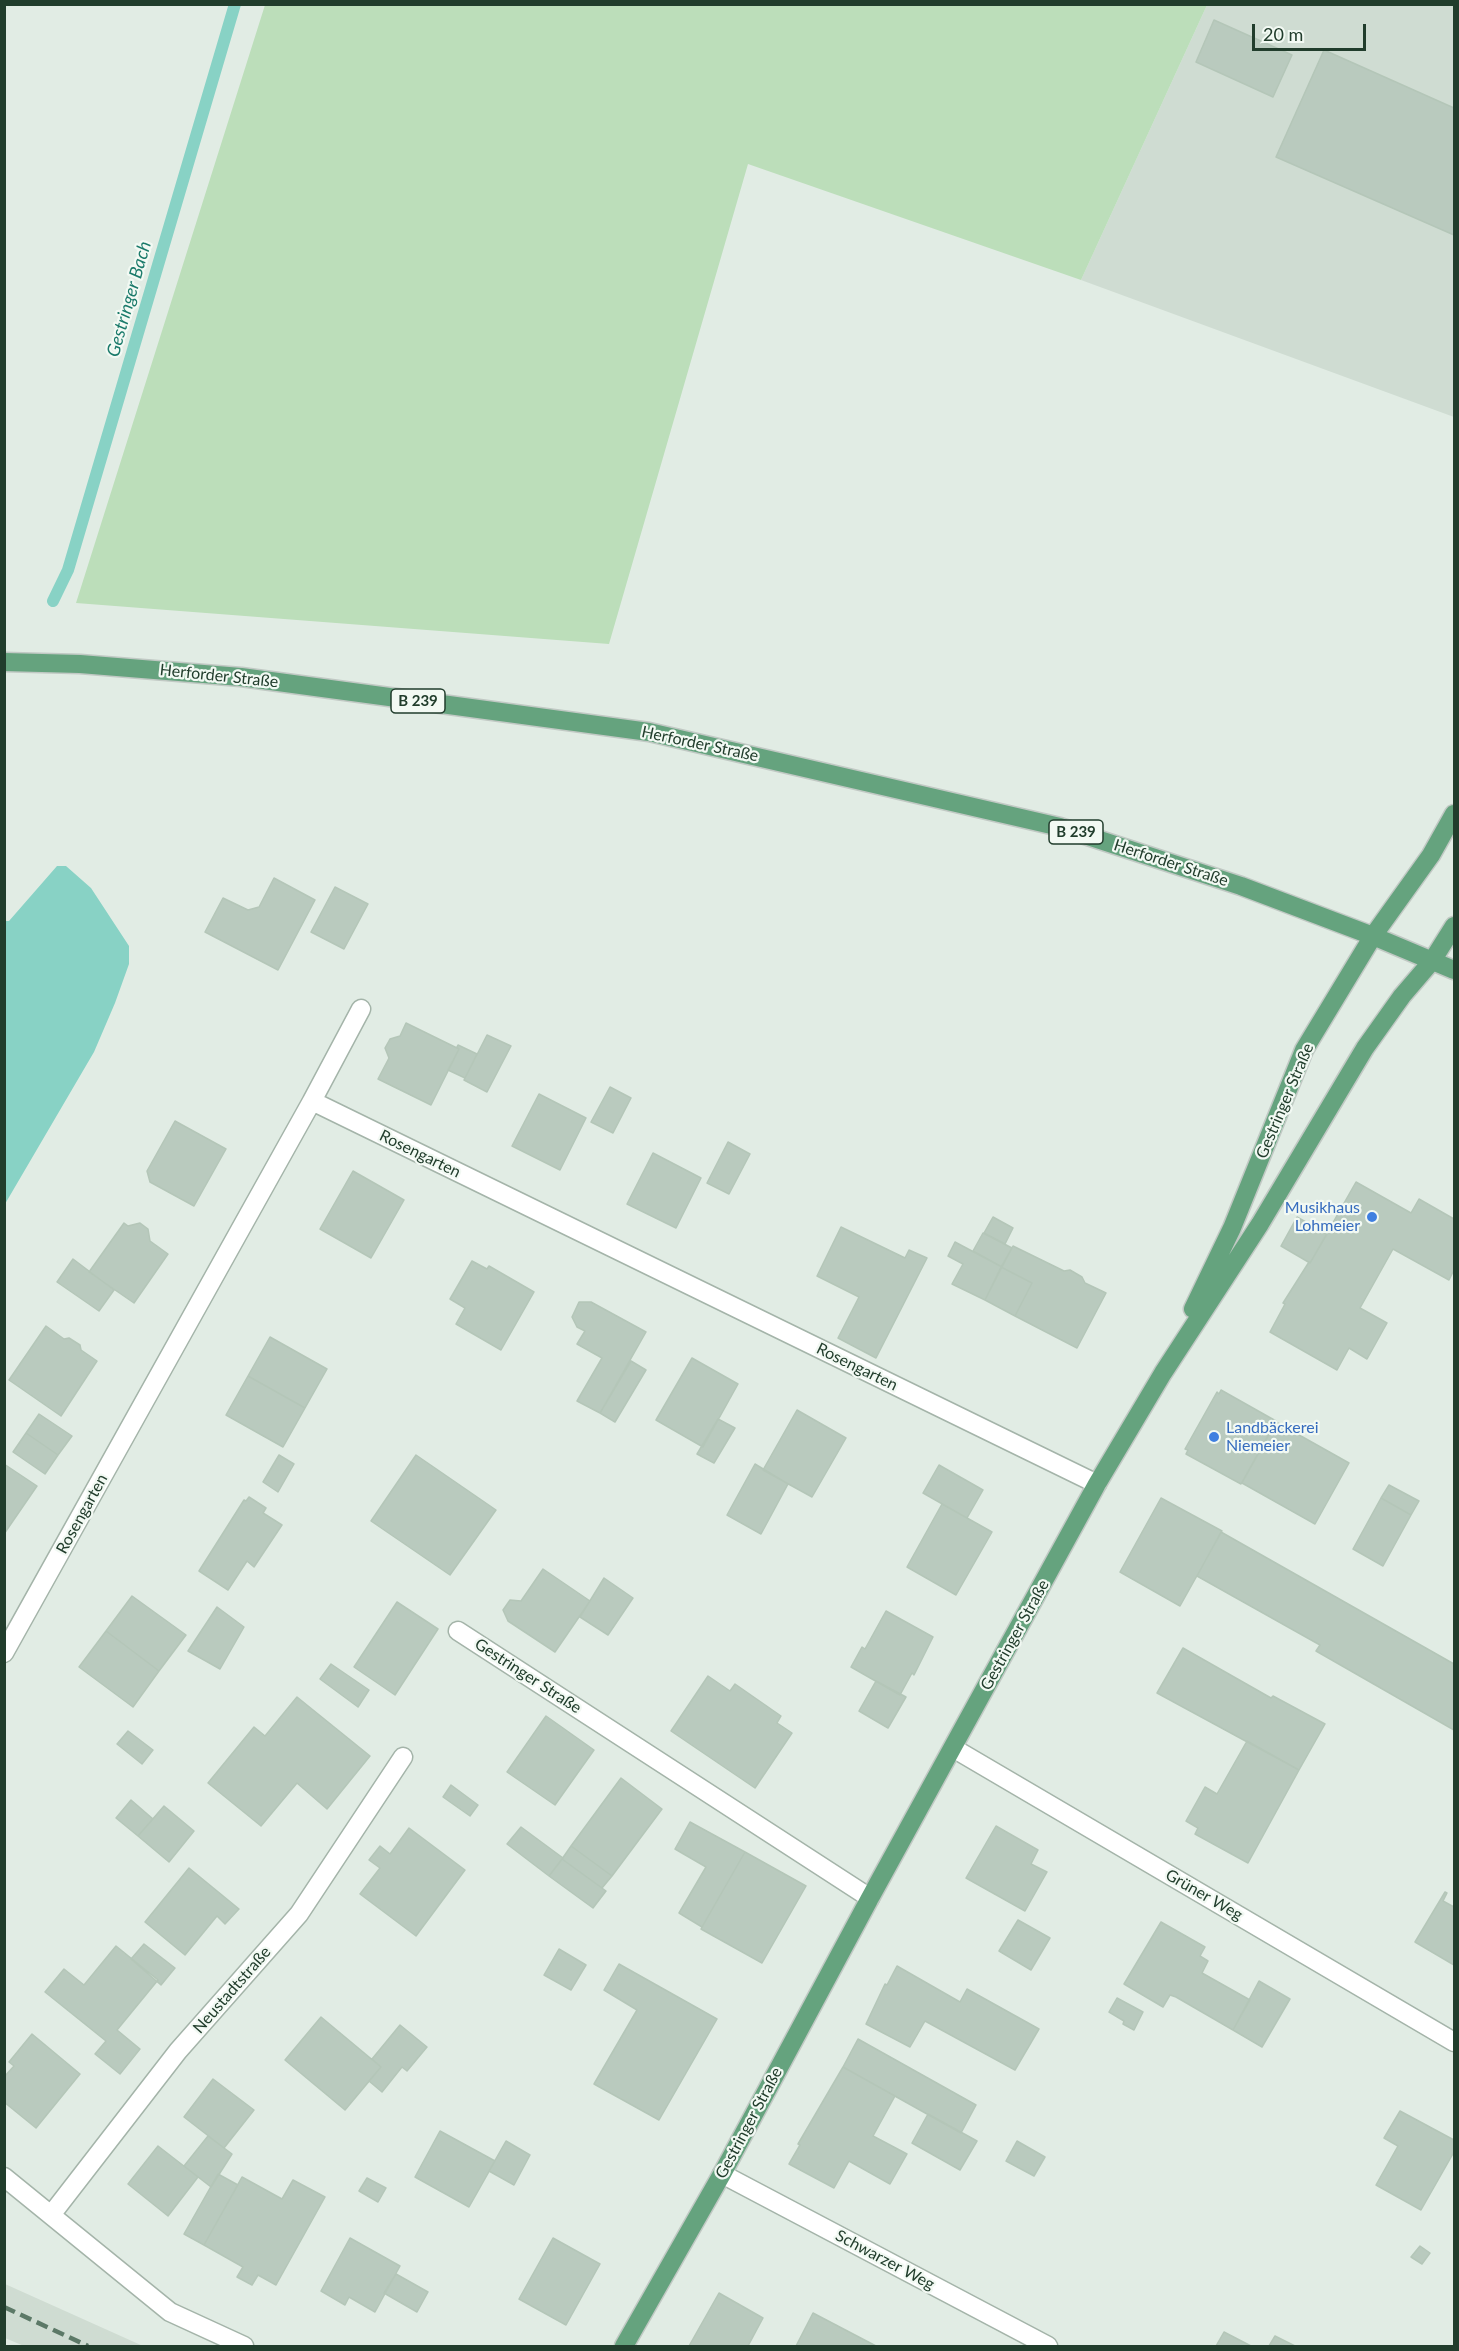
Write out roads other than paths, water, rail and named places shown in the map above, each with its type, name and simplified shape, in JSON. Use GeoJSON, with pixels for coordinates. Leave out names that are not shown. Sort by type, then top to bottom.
{"type":"FeatureCollection","features":[{"type":"Feature","properties":{"kind":"main road","name":"Herforder Straße"},"geometry":{"type":"LineString","coordinates":[[4,662],[80,664],[241,677],[650,732],[1060,827],[1241,886],[1373,936]]}},
{"type":"Feature","properties":{"kind":"main road","name":"Gestringer Straße"},"geometry":{"type":"LineString","coordinates":[[1162,1373],[1232,1228],[1304,1050],[1373,936],[1431,855],[1455,814]]}},
{"type":"Feature","properties":{"kind":"main road","name":"Gestringer Straße"},"geometry":{"type":"LineString","coordinates":[[624,2346],[722,2174],[1097,1484],[1162,1373],[1260,1224],[1365,1048],[1401,996],[1432,961],[1455,926]]}},
{"type":"Feature","properties":{"kind":"main road","name":"B 239"},"geometry":{"type":"LineString","coordinates":[[1373,936],[1455,970]]}},
{"type":"Feature","properties":{"kind":"street"},"geometry":{"type":"LineString","coordinates":[[312,1101],[361,1009]]}},
{"type":"Feature","properties":{"kind":"street","name":"Rosengarten"},"geometry":{"type":"LineString","coordinates":[[4,1653],[312,1101],[1097,1484]]}},
{"type":"Feature","properties":{"kind":"street","name":"Gestringer Straße"},"geometry":{"type":"LineString","coordinates":[[458,1631],[870,1898]]}},
{"type":"Feature","properties":{"kind":"street","name":"Grüner Weg"},"geometry":{"type":"LineString","coordinates":[[953,1748],[1455,2042]]}},
{"type":"Feature","properties":{"kind":"street","name":"Neustadtstraße"},"geometry":{"type":"LineString","coordinates":[[51,2215],[178,2051],[299,1914],[403,1757]]}},
{"type":"Feature","properties":{"kind":"street","name":"Schwarzer Weg"},"geometry":{"type":"LineString","coordinates":[[722,2174],[1048,2346]]}},
{"type":"Feature","properties":{"kind":"street"},"geometry":{"type":"LineString","coordinates":[[4,2177],[170,2312],[244,2346]]}},
{"type":"Feature","properties":{"kind":"water"},"geometry":{"type":"Polygon","coordinates":[[[57,866],[66,866],[91,888],[129,946],[129,964],[94,1052],[5,1204],[5,921],[9,921],[57,866]]]}},
{"type":"Feature","properties":{"kind":"waterway","name":"Gestringer Bach"},"geometry":{"type":"LineString","coordinates":[[53,601],[68,570],[235,4]]}},
{"type":"Feature","properties":{"kind":"railway"},"geometry":{"type":"LineString","coordinates":[[4,2307],[88,2346]]}},
{"type":"Feature","properties":{"kind":"place","name":"Musikhaus Lohmeier"},"geometry":{"type":"Point","coordinates":[1372,1217]}},
{"type":"Feature","properties":{"kind":"place","name":"Landbäckerei Niemeier"},"geometry":{"type":"Point","coordinates":[1214,1437]}}]}
